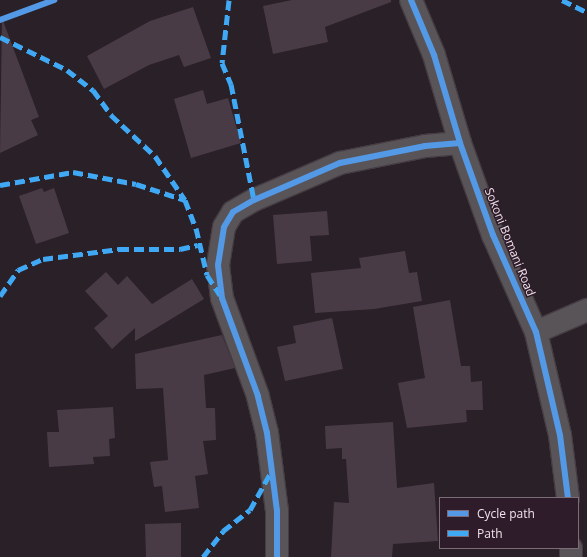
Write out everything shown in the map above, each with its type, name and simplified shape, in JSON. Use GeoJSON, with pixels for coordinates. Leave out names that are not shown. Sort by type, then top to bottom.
{"type":"FeatureCollection","features":[{"type":"Feature","properties":{"kind":"street","name":"Sokoni Bomani Road"},"geometry":{"type":"LineString","coordinates":[[411,0],[434,55],[460,143],[494,235],[536,332],[560,435],[568,497]]}},
{"type":"Feature","properties":{"kind":"street"},"geometry":{"type":"LineString","coordinates":[[277,557],[277,511],[267,433],[258,396],[222,298],[218,265],[224,227],[233,212],[254,200],[340,163],[425,146],[460,143]]}},
{"type":"Feature","properties":{"kind":"street"},"geometry":{"type":"LineString","coordinates":[[536,332],[587,310]]}},
{"type":"Feature","properties":{"kind":"building"},"geometry":{"type":"Polygon","coordinates":[[[292,0],[391,0],[391,2],[325,27],[328,42],[273,54],[263,6],[292,0]]]}},
{"type":"Feature","properties":{"kind":"building"},"geometry":{"type":"Polygon","coordinates":[[[193,7],[211,58],[184,67],[179,55],[149,65],[104,89],[87,56],[150,21],[193,7]]]}},
{"type":"Feature","properties":{"kind":"building"},"geometry":{"type":"Polygon","coordinates":[[[2,18],[39,117],[31,120],[38,135],[0,153],[2,18]]]}},
{"type":"Feature","properties":{"kind":"building"},"geometry":{"type":"Polygon","coordinates":[[[203,90],[207,104],[228,98],[241,143],[191,158],[174,99],[203,90]]]}},
{"type":"Feature","properties":{"kind":"building"},"geometry":{"type":"Polygon","coordinates":[[[42,188],[44,192],[54,188],[69,233],[36,244],[19,196],[42,188]]]}},
{"type":"Feature","properties":{"kind":"building"},"geometry":{"type":"Polygon","coordinates":[[[327,211],[329,235],[310,236],[312,261],[277,264],[273,215],[327,211]]]}},
{"type":"Feature","properties":{"kind":"building"},"geometry":{"type":"Polygon","coordinates":[[[405,251],[409,273],[417,272],[422,301],[374,309],[315,313],[311,273],[361,268],[359,258],[405,251]]]}},
{"type":"Feature","properties":{"kind":"building"},"geometry":{"type":"Polygon","coordinates":[[[106,272],[118,285],[127,276],[152,304],[192,279],[204,299],[135,341],[135,328],[112,349],[94,328],[108,316],[85,291],[106,272]]]}},
{"type":"Feature","properties":{"kind":"building"},"geometry":{"type":"Polygon","coordinates":[[[450,300],[461,366],[470,366],[471,382],[482,381],[483,410],[466,410],[467,422],[407,428],[398,383],[425,378],[413,307],[450,300]]]}},
{"type":"Feature","properties":{"kind":"building"},"geometry":{"type":"Polygon","coordinates":[[[332,318],[343,369],[285,381],[277,347],[296,343],[293,326],[332,318]]]}},
{"type":"Feature","properties":{"kind":"building"},"geometry":{"type":"Polygon","coordinates":[[[222,335],[235,368],[204,375],[206,408],[215,408],[216,440],[203,441],[208,474],[195,476],[199,508],[165,512],[162,486],[154,487],[150,462],[168,460],[163,388],[136,389],[135,354],[222,335]]]}},
{"type":"Feature","properties":{"kind":"building"},"geometry":{"type":"Polygon","coordinates":[[[113,407],[115,438],[109,439],[110,456],[93,457],[94,464],[49,467],[47,432],[59,432],[57,410],[113,407]]]}},
{"type":"Feature","properties":{"kind":"building"},"geometry":{"type":"Polygon","coordinates":[[[393,422],[397,488],[434,483],[438,541],[393,544],[392,557],[331,557],[334,502],[349,503],[346,459],[342,459],[342,448],[326,449],[325,426],[393,422]]]}},
{"type":"Feature","properties":{"kind":"building"},"geometry":{"type":"Polygon","coordinates":[[[181,523],[181,557],[146,557],[145,524],[181,523]]]}},
{"type":"Feature","properties":{"kind":"marked path"},"geometry":{"type":"LineString","coordinates":[[229,0],[222,63],[231,84],[254,200]]}},
{"type":"Feature","properties":{"kind":"marked path"},"geometry":{"type":"LineString","coordinates":[[562,0],[587,12]]}},
{"type":"Feature","properties":{"kind":"marked path"},"geometry":{"type":"LineString","coordinates":[[0,37],[67,70],[93,90],[111,115],[155,156],[185,200],[196,228],[207,275],[220,295]]}},
{"type":"Feature","properties":{"kind":"marked path"},"geometry":{"type":"LineString","coordinates":[[0,185],[73,172],[136,184],[185,200]]}},
{"type":"Feature","properties":{"kind":"marked path"},"geometry":{"type":"LineString","coordinates":[[0,296],[18,270],[43,259],[119,249],[180,249],[198,245]]}},
{"type":"Feature","properties":{"kind":"marked path"},"geometry":{"type":"LineString","coordinates":[[203,557],[223,531],[250,510],[271,472]]}},
{"type":"Feature","properties":{"kind":"cycle path"},"geometry":{"type":"LineString","coordinates":[[0,20],[54,0]]}},
{"type":"Feature","properties":{"kind":"cycle path"},"geometry":{"type":"LineString","coordinates":[[411,0],[434,55],[460,143],[493,235],[536,332],[560,435],[568,497]]}},
{"type":"Feature","properties":{"kind":"cycle path"},"geometry":{"type":"LineString","coordinates":[[277,557],[277,511],[267,433],[258,396],[222,298],[218,265],[224,227],[233,212],[254,200],[340,163],[425,146],[460,143]]}}]}
